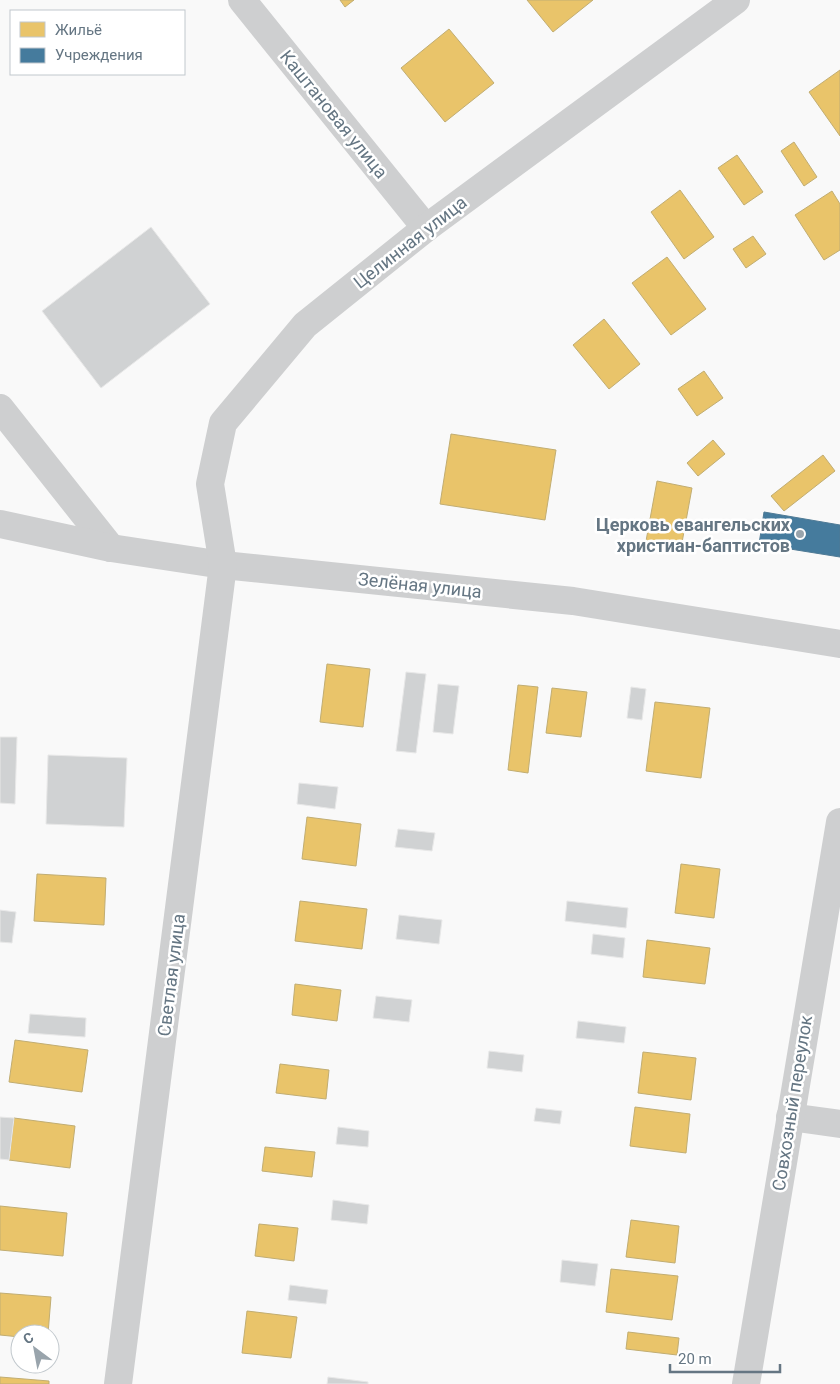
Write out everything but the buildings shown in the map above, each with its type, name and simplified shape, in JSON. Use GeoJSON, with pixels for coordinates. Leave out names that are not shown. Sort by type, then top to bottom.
{"type":"FeatureCollection","features":[{"type":"Feature","properties":{"kind":"street","name":"Каштановая улица"},"geometry":{"type":"LineString","coordinates":[[242,0],[426,228]]}},
{"type":"Feature","properties":{"kind":"street","name":"Целинная улица"},"geometry":{"type":"LineString","coordinates":[[224,565],[210,484],[223,423],[306,325],[426,228],[736,0]]}},
{"type":"Feature","properties":{"kind":"street"},"geometry":{"type":"LineString","coordinates":[[0,408],[111,548]]}},
{"type":"Feature","properties":{"kind":"street","name":"Зелёная улица"},"geometry":{"type":"LineString","coordinates":[[0,524],[111,548],[224,565],[572,601],[840,644]]}},
{"type":"Feature","properties":{"kind":"street","name":"Светлая улица"},"geometry":{"type":"LineString","coordinates":[[118,1384],[224,565]]}},
{"type":"Feature","properties":{"kind":"street","name":"Совхозный переулок"},"geometry":{"type":"LineString","coordinates":[[746,1384],[840,822]]}},
{"type":"Feature","properties":{"kind":"street"},"geometry":{"type":"LineString","coordinates":[[790,1117],[840,1124]]}},
{"type":"Feature","properties":{"kind":"place","name":"Церковь евангельских христиан-баптистов"},"geometry":{"type":"Point","coordinates":[800,534]}}]}
